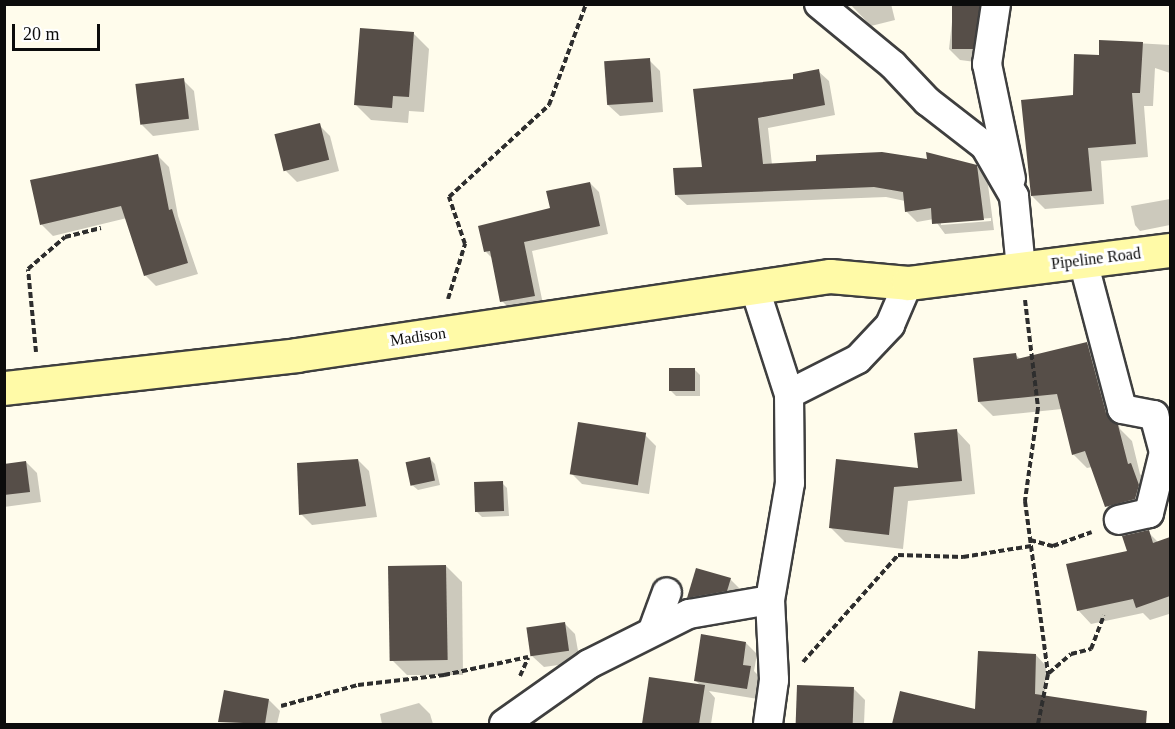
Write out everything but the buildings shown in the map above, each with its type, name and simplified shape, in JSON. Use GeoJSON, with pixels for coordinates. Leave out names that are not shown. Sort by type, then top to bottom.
{"type":"FeatureCollection","features":[{"type":"Feature","properties":{"kind":"street"},"geometry":{"type":"LineString","coordinates":[[819,4],[893,65],[927,101],[986,146],[1014,196]]}},
{"type":"Feature","properties":{"kind":"street"},"geometry":{"type":"LineString","coordinates":[[996,4],[987,64],[1014,196],[1021,269]]}},
{"type":"Feature","properties":{"kind":"street","name":"Pipeline Road"},"geometry":{"type":"LineString","coordinates":[[908,283],[1170,250]]}},
{"type":"Feature","properties":{"kind":"street"},"geometry":{"type":"LineString","coordinates":[[1083,261],[1122,409],[1154,416],[1164,452],[1149,513],[1119,520]]}},
{"type":"Feature","properties":{"kind":"street","name":"Madison"},"geometry":{"type":"LineString","coordinates":[[4,388],[296,355],[755,289],[830,276],[908,283]]}},
{"type":"Feature","properties":{"kind":"street"},"geometry":{"type":"LineString","coordinates":[[789,394],[858,359],[890,325],[908,283]]}},
{"type":"Feature","properties":{"kind":"street"},"geometry":{"type":"LineString","coordinates":[[755,289],[789,394],[790,483],[770,600],[774,680],[770,712]]}},
{"type":"Feature","properties":{"kind":"street"},"geometry":{"type":"LineString","coordinates":[[653,630],[667,592]]}},
{"type":"Feature","properties":{"kind":"street"},"geometry":{"type":"LineString","coordinates":[[504,724],[589,664],[653,630],[689,614],[770,600]]}},
{"type":"Feature","properties":{"kind":"path"},"geometry":{"type":"LineString","coordinates":[[439,302],[450,298],[465,244],[449,197],[549,105],[586,4]]}},
{"type":"Feature","properties":{"kind":"path"},"geometry":{"type":"LineString","coordinates":[[39,383],[28,268],[65,237],[101,228]]}},
{"type":"Feature","properties":{"kind":"path"},"geometry":{"type":"LineString","coordinates":[[1021,269],[1038,408],[1024,501],[1048,674],[1038,724]]}},
{"type":"Feature","properties":{"kind":"path"},"geometry":{"type":"LineString","coordinates":[[1030,540],[1053,546],[1119,520]]}},
{"type":"Feature","properties":{"kind":"path"},"geometry":{"type":"LineString","coordinates":[[770,712],[898,555],[963,557],[1031,546]]}},
{"type":"Feature","properties":{"kind":"path"},"geometry":{"type":"LineString","coordinates":[[1048,674],[1071,654],[1090,649],[1104,615]]}},
{"type":"Feature","properties":{"kind":"path"},"geometry":{"type":"LineString","coordinates":[[281,706],[358,685],[444,675],[528,657]]}}]}
